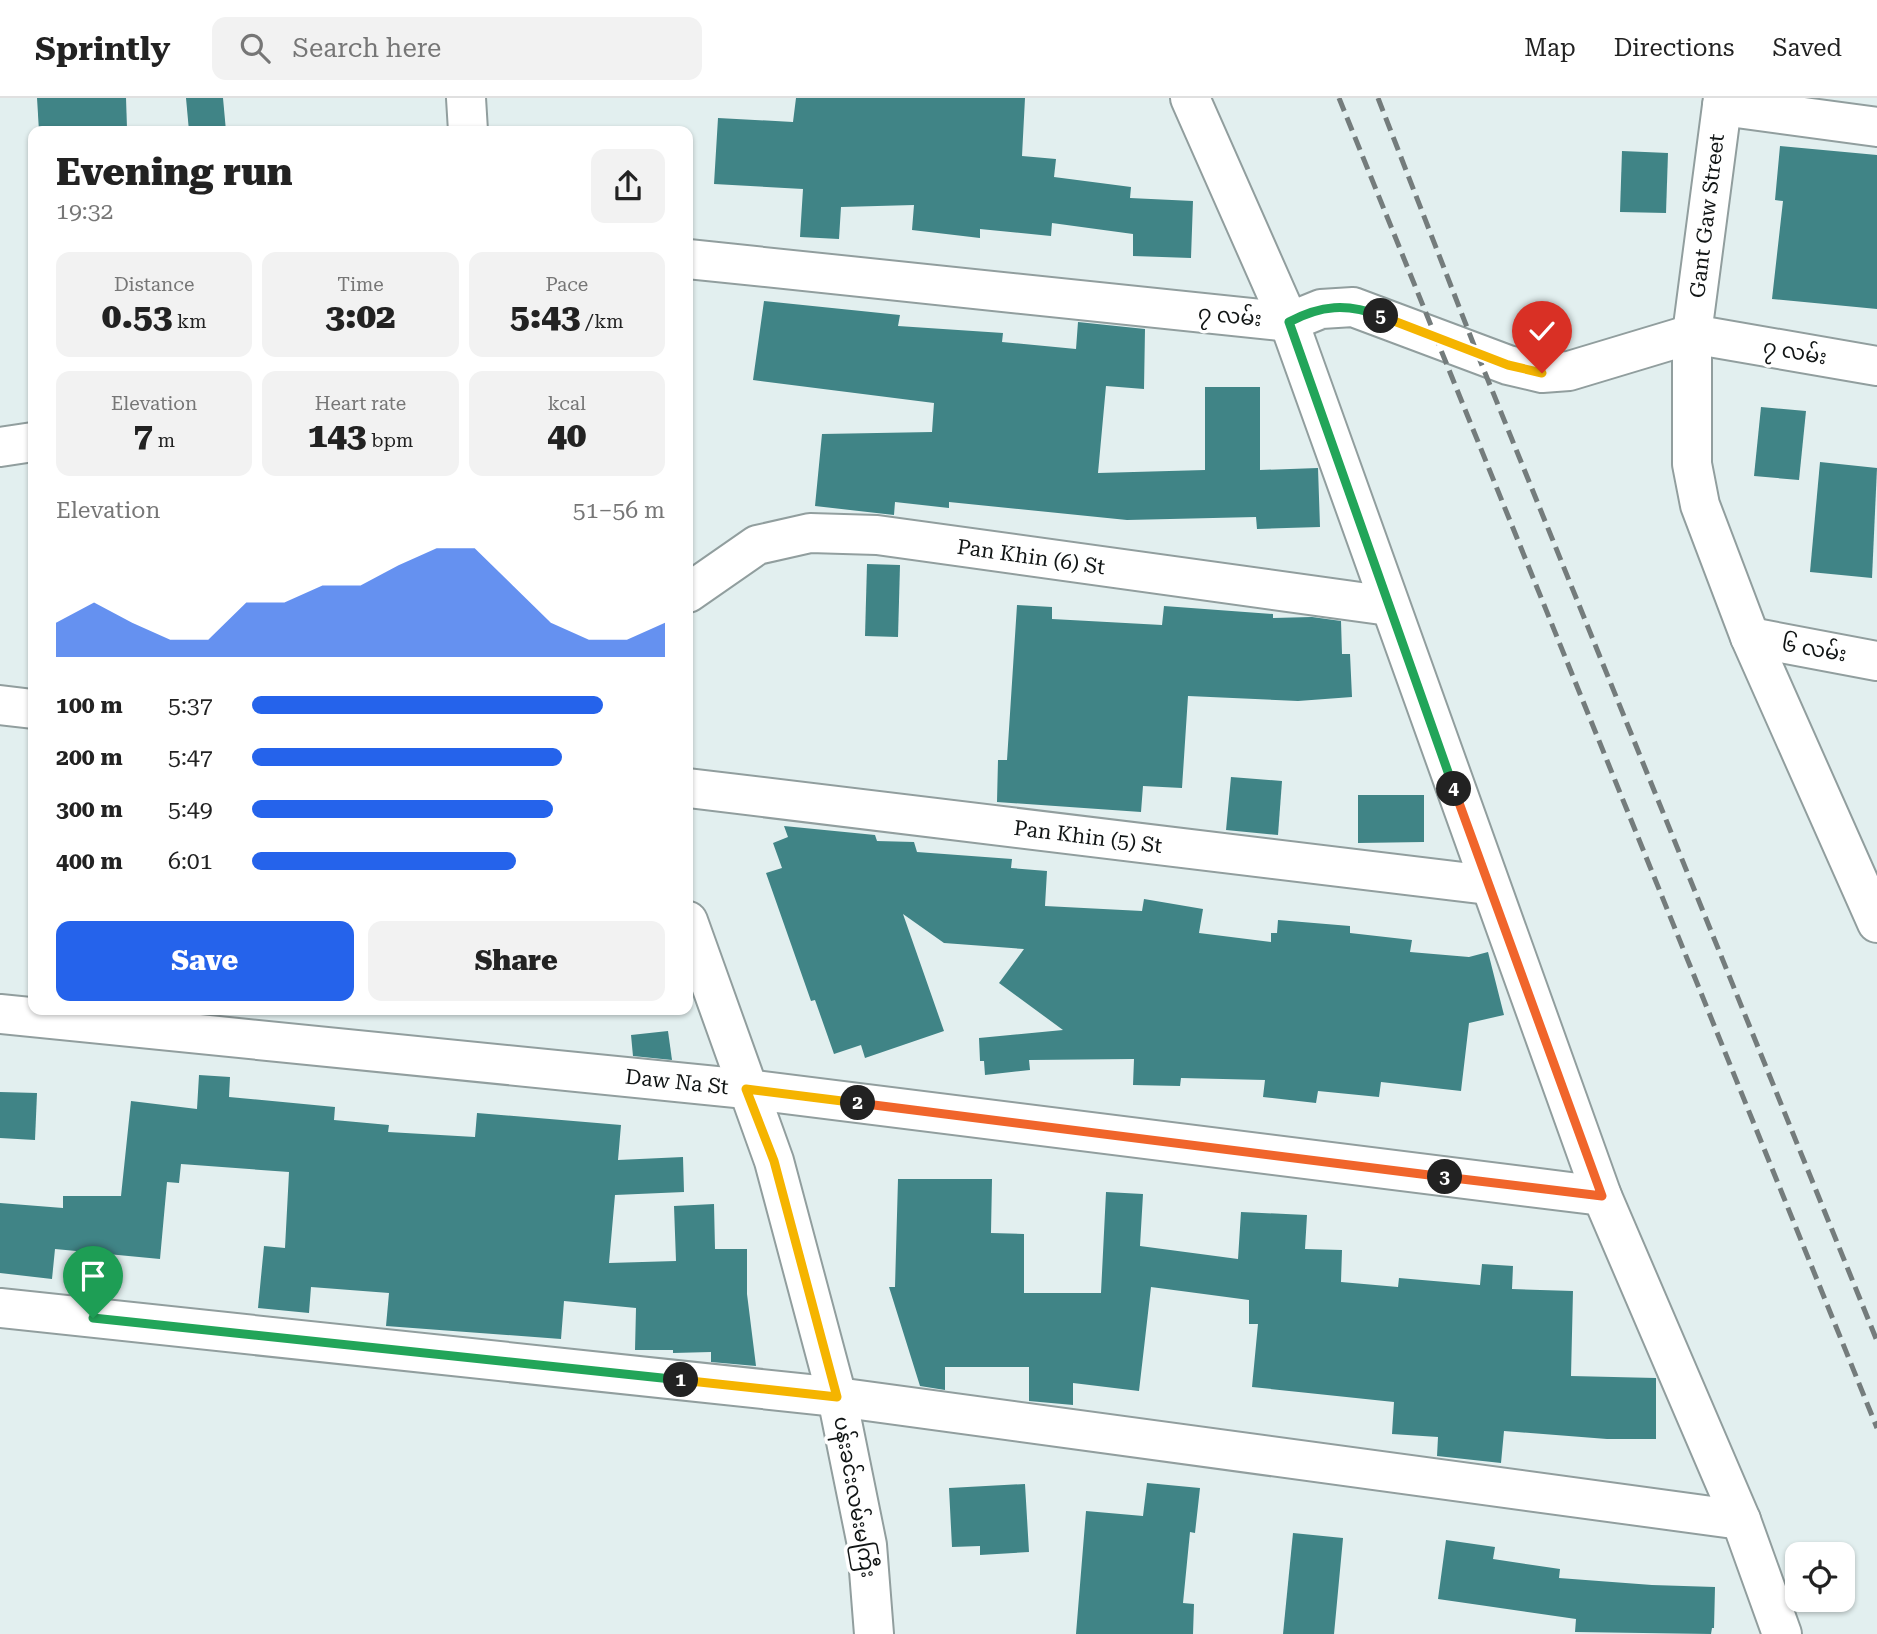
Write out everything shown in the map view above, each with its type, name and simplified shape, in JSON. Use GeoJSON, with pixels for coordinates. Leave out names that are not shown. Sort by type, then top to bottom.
{"type":"FeatureCollection","features":[{"type":"Feature","properties":{"kind":"street"},"geometry":{"type":"LineString","coordinates":[[466,98],[468,126]]}},
{"type":"Feature","properties":{"kind":"street"},"geometry":{"type":"LineString","coordinates":[[1190,98],[1289,322],[1488,885],[1602,1196],[1741,1520],[1782,1634]]}},
{"type":"Feature","properties":{"kind":"street"},"geometry":{"type":"LineString","coordinates":[[1722,102],[1877,127]]}},
{"type":"Feature","properties":{"kind":"street","name":"Gant Gaw Street"},"geometry":{"type":"LineString","coordinates":[[1722,102],[1692,334],[1692,464],[1700,505],[1750,637],[1876,919]]}},
{"type":"Feature","properties":{"kind":"street","name":"၇ လမ်း"},"geometry":{"type":"LineString","coordinates":[[693,260],[1289,322],[1321,309],[1353,307],[1508,365],[1542,373],[1569,372],[1692,334],[1877,366]]}},
{"type":"Feature","properties":{"kind":"street"},"geometry":{"type":"LineString","coordinates":[[0,447],[28,443]]}},
{"type":"Feature","properties":{"kind":"street","name":"Pan Khin (6) St"},"geometry":{"type":"LineString","coordinates":[[693,590],[757,545],[810,533],[877,535],[1389,607]]}},
{"type":"Feature","properties":{"kind":"street","name":"၆ လမ်း"},"geometry":{"type":"LineString","coordinates":[[1750,637],[1877,661]]}},
{"type":"Feature","properties":{"kind":"street"},"geometry":{"type":"LineString","coordinates":[[0,705],[28,708]]}},
{"type":"Feature","properties":{"kind":"street","name":"Pan Khin (5) St"},"geometry":{"type":"LineString","coordinates":[[693,789],[1488,885]]}},
{"type":"Feature","properties":{"kind":"street","name":"ပန်းခင်းလမ်းမကြီး"},"geometry":{"type":"LineString","coordinates":[[693,935],[774,1161],[837,1397],[867,1545],[874,1634]]}},
{"type":"Feature","properties":{"kind":"street","name":"Daw Na St"},"geometry":{"type":"LineString","coordinates":[[0,1014],[746,1089],[1602,1196]]}},
{"type":"Feature","properties":{"kind":"street"},"geometry":{"type":"LineString","coordinates":[[0,1308],[837,1397],[1741,1520]]}},
{"type":"Feature","properties":{"kind":"building"},"geometry":{"type":"Polygon","coordinates":[[[37,98],[126,98],[127,126],[39,126],[37,98]]]}},
{"type":"Feature","properties":{"kind":"building"},"geometry":{"type":"Polygon","coordinates":[[[186,98],[223,98],[226,126],[189,126],[186,98]]]}},
{"type":"Feature","properties":{"kind":"building"},"geometry":{"type":"Polygon","coordinates":[[[796,98],[1025,98],[1022,156],[1056,159],[1054,177],[1131,187],[1130,198],[1193,201],[1191,258],[1133,256],[1133,234],[1052,223],[1051,236],[980,229],[980,238],[912,230],[914,205],[841,207],[839,239],[800,237],[803,189],[714,184],[718,118],[793,122],[796,98]]]}},
{"type":"Feature","properties":{"kind":"building"},"geometry":{"type":"Polygon","coordinates":[[[1780,146],[1877,155],[1877,309],[1772,299],[1783,201],[1775,200],[1780,146]]]}},
{"type":"Feature","properties":{"kind":"building"},"geometry":{"type":"Polygon","coordinates":[[[1622,151],[1668,153],[1666,213],[1620,212],[1622,151]]]}},
{"type":"Feature","properties":{"kind":"building"},"geometry":{"type":"Polygon","coordinates":[[[764,301],[900,315],[898,326],[1003,333],[1002,342],[1076,349],[1078,322],[1145,329],[1144,389],[1106,386],[1098,473],[1205,470],[1205,387],[1260,387],[1260,470],[1318,468],[1320,527],[1257,529],[1256,517],[1127,520],[949,502],[949,508],[895,502],[894,515],[815,506],[822,434],[932,432],[934,403],[753,380],[764,301]]]}},
{"type":"Feature","properties":{"kind":"building"},"geometry":{"type":"Polygon","coordinates":[[[1761,407],[1806,411],[1799,480],[1754,476],[1761,407]]]}},
{"type":"Feature","properties":{"kind":"building"},"geometry":{"type":"Polygon","coordinates":[[[1820,462],[1877,468],[1872,578],[1810,572],[1820,462]]]}},
{"type":"Feature","properties":{"kind":"building"},"geometry":{"type":"Polygon","coordinates":[[[867,564],[900,565],[898,637],[865,636],[867,564]]]}},
{"type":"Feature","properties":{"kind":"building"},"geometry":{"type":"Polygon","coordinates":[[[1017,605],[1052,607],[1052,619],[1162,625],[1164,606],[1273,614],[1273,618],[1312,617],[1341,621],[1342,654],[1350,654],[1352,697],[1298,701],[1188,696],[1182,788],[1143,786],[1141,812],[997,802],[998,760],[1007,760],[1017,605]]]}},
{"type":"Feature","properties":{"kind":"building"},"geometry":{"type":"Polygon","coordinates":[[[1231,777],[1282,781],[1278,835],[1226,830],[1231,777]]]}},
{"type":"Feature","properties":{"kind":"building"},"geometry":{"type":"Polygon","coordinates":[[[1358,795],[1424,795],[1424,842],[1358,843],[1358,795]]]}},
{"type":"Feature","properties":{"kind":"building"},"geometry":{"type":"Polygon","coordinates":[[[784,826],[875,835],[877,841],[914,842],[917,852],[1012,859],[1011,868],[1047,871],[1045,906],[1142,911],[1144,899],[1203,909],[1199,933],[1271,942],[1271,933],[1277,933],[1278,920],[1350,926],[1350,933],[1412,940],[1410,952],[1469,957],[1488,952],[1504,1015],[1469,1023],[1461,1091],[1381,1082],[1379,1097],[1318,1091],[1316,1103],[1263,1097],[1265,1080],[1181,1078],[1180,1086],[1133,1085],[1134,1059],[1029,1060],[1030,1070],[985,1075],[984,1061],[980,1061],[979,1038],[1063,1030],[999,983],[1024,949],[944,943],[903,914],[944,1031],[865,1058],[861,1045],[834,1054],[815,1000],[811,1001],[766,873],[782,868],[773,843],[788,837],[784,826]]]}},
{"type":"Feature","properties":{"kind":"building"},"geometry":{"type":"Polygon","coordinates":[[[668,1031],[672,1060],[633,1056],[631,1035],[668,1031]]]}},
{"type":"Feature","properties":{"kind":"building"},"geometry":{"type":"Polygon","coordinates":[[[199,1075],[230,1077],[229,1097],[335,1107],[334,1120],[389,1125],[388,1132],[475,1137],[477,1113],[621,1125],[618,1160],[683,1157],[684,1192],[615,1195],[609,1263],[676,1261],[674,1206],[714,1204],[715,1249],[747,1249],[747,1294],[756,1366],[711,1362],[711,1352],[635,1350],[636,1308],[564,1301],[561,1339],[386,1326],[389,1293],[311,1287],[309,1313],[258,1308],[264,1246],[285,1248],[289,1172],[181,1164],[179,1183],[167,1182],[160,1259],[55,1249],[52,1279],[0,1273],[0,1203],[63,1208],[63,1196],[121,1196],[131,1101],[197,1109],[199,1075]]]}},
{"type":"Feature","properties":{"kind":"building"},"geometry":{"type":"Polygon","coordinates":[[[0,1092],[37,1093],[35,1140],[0,1138],[0,1092]]]}},
{"type":"Feature","properties":{"kind":"building"},"geometry":{"type":"Polygon","coordinates":[[[898,1179],[992,1179],[991,1233],[1024,1234],[1024,1293],[1101,1293],[1106,1192],[1143,1194],[1140,1246],[1238,1259],[1241,1212],[1307,1215],[1305,1249],[1342,1250],[1341,1282],[1398,1287],[1399,1278],[1480,1285],[1482,1264],[1513,1266],[1512,1289],[1573,1291],[1571,1376],[1656,1378],[1656,1439],[1607,1439],[1504,1431],[1501,1463],[1437,1456],[1438,1437],[1392,1434],[1394,1402],[1252,1387],[1258,1324],[1249,1324],[1249,1300],[1151,1287],[1139,1391],[1073,1383],[1073,1405],[1029,1401],[1029,1367],[945,1367],[945,1390],[920,1386],[889,1287],[895,1287],[898,1179]]]}},
{"type":"Feature","properties":{"kind":"building"},"geometry":{"type":"Polygon","coordinates":[[[1147,1483],[1200,1488],[1195,1533],[1190,1532],[1183,1603],[1194,1604],[1193,1634],[1076,1634],[1086,1511],[1143,1516],[1147,1483]]]}},
{"type":"Feature","properties":{"kind":"building"},"geometry":{"type":"Polygon","coordinates":[[[1025,1484],[1029,1552],[980,1555],[980,1546],[952,1547],[949,1488],[1025,1484]]]}},
{"type":"Feature","properties":{"kind":"building"},"geometry":{"type":"Polygon","coordinates":[[[1293,1533],[1343,1538],[1334,1634],[1283,1634],[1293,1533]]]}},
{"type":"Feature","properties":{"kind":"building"},"geometry":{"type":"Polygon","coordinates":[[[1446,1540],[1495,1547],[1493,1559],[1560,1569],[1559,1578],[1715,1587],[1714,1628],[1711,1634],[1575,1632],[1576,1619],[1438,1599],[1446,1540]]]}},
{"type":"Feature","properties":{"kind":"railway"},"geometry":{"type":"LineString","coordinates":[[1339,98],[1877,1428]]}},
{"type":"Feature","properties":{"kind":"railway"},"geometry":{"type":"LineString","coordinates":[[1378,98],[1477,353],[1877,1341]]}},
{"type":"Feature","properties":{"kind":"route"},"geometry":{"type":"LineString","coordinates":[[93,1318],[837,1397],[774,1161],[746,1089],[1602,1196],[1488,885],[1289,322],[1321,309],[1353,307],[1508,365],[1542,373]]}}]}
